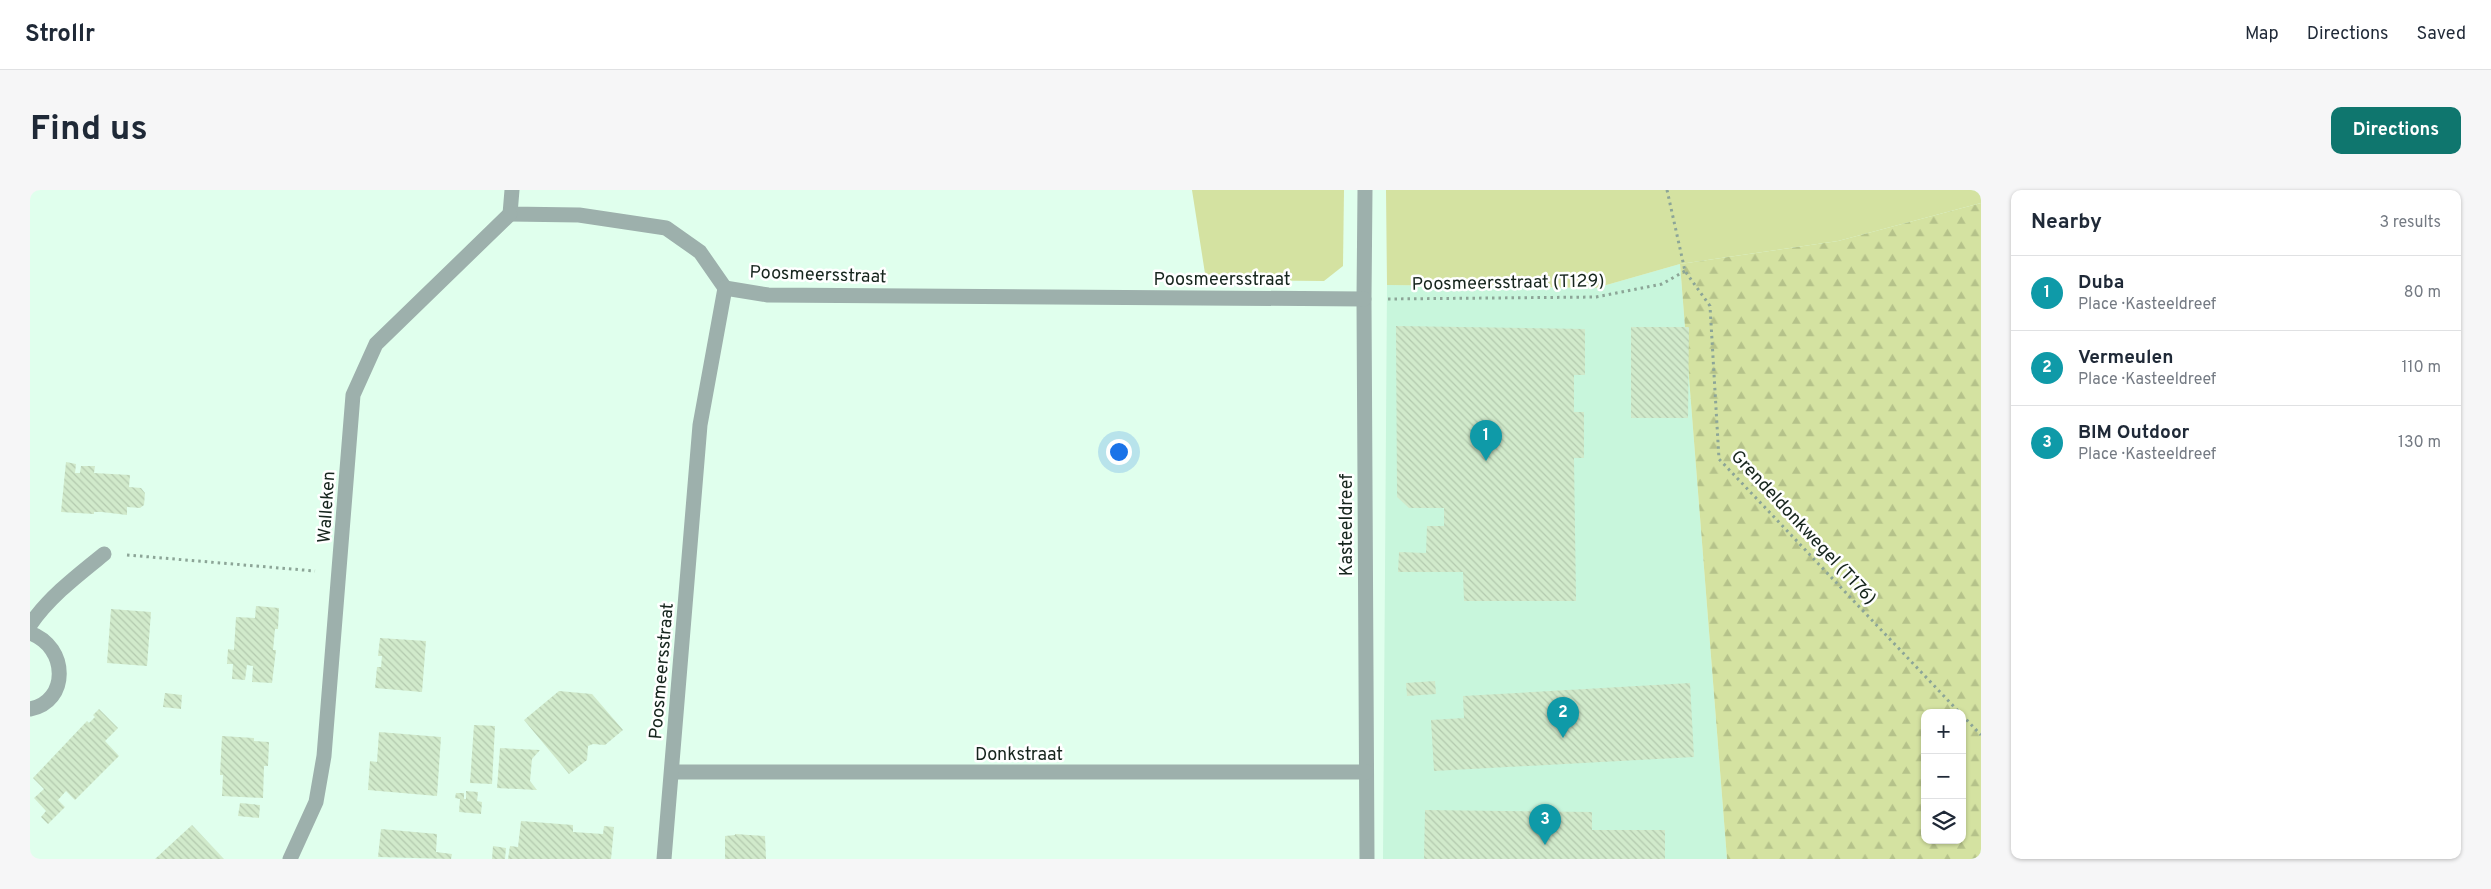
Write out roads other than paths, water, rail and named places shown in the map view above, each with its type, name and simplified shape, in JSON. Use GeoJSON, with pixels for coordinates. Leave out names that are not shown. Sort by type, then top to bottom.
{"type":"FeatureCollection","features":[{"type":"Feature","properties":{"kind":"street"},"geometry":{"type":"LineString","coordinates":[[512,190],[510,214],[579,215],[666,228],[700,252],[725,288]]}},
{"type":"Feature","properties":{"kind":"street","name":"Kasteeldreef"},"geometry":{"type":"LineString","coordinates":[[1365,190],[1367,859]]}},
{"type":"Feature","properties":{"kind":"street","name":"Walleken"},"geometry":{"type":"LineString","coordinates":[[290,859],[316,802],[322,766],[353,395],[376,344],[510,214]]}},
{"type":"Feature","properties":{"kind":"street","name":"Poosmeersstraat"},"geometry":{"type":"LineString","coordinates":[[664,859],[700,425],[725,288],[768,295],[1364,299]]}},
{"type":"Feature","properties":{"kind":"street"},"geometry":{"type":"LineString","coordinates":[[30,625],[37,615],[78,575],[104,554]]}},
{"type":"Feature","properties":{"kind":"street"},"geometry":{"type":"LineString","coordinates":[[30,633],[41,637],[54,650],[60,667],[57,685],[48,700],[30,709]]}},
{"type":"Feature","properties":{"kind":"street","name":"Donkstraat"},"geometry":{"type":"LineString","coordinates":[[672,772],[1366,772]]}},
{"type":"Feature","properties":{"kind":"place","name":"Duba"},"geometry":{"type":"Point","coordinates":[1486,461]}},
{"type":"Feature","properties":{"kind":"place","name":"Vermeulen"},"geometry":{"type":"Point","coordinates":[1563,738]}},
{"type":"Feature","properties":{"kind":"place","name":"BIM Outdoor"},"geometry":{"type":"Point","coordinates":[1545,845]}}]}
